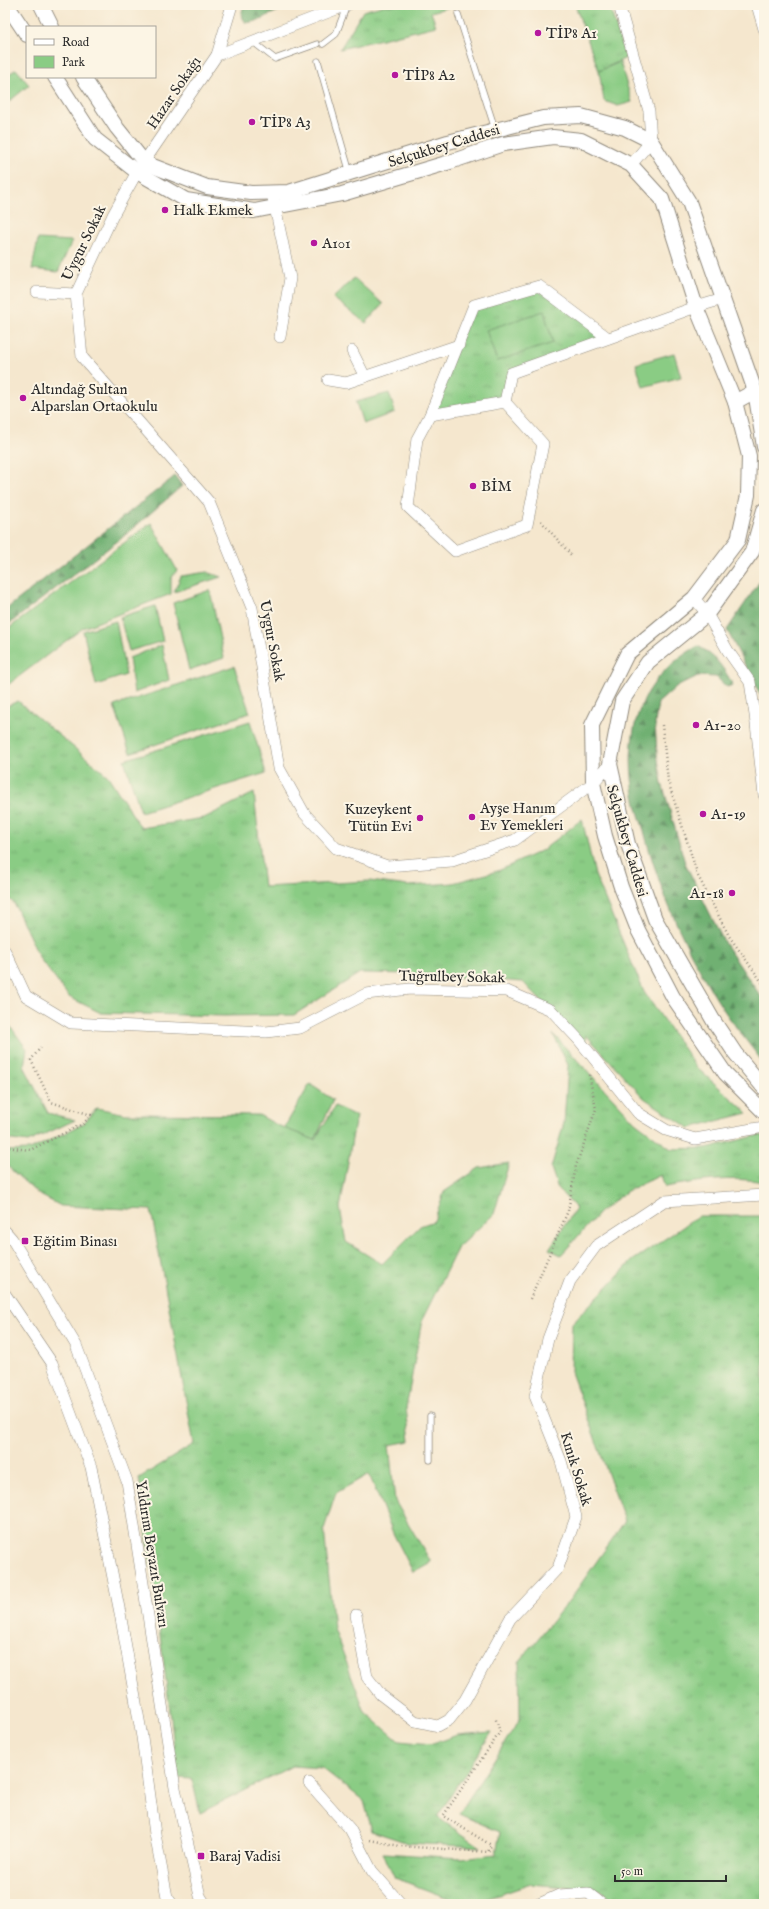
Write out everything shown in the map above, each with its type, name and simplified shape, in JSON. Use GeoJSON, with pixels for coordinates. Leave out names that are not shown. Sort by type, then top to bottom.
{"type":"FeatureCollection","features":[{"type":"Feature","properties":{"kind":"street"},"geometry":{"type":"LineString","coordinates":[[7,5],[26,34]]}},
{"type":"Feature","properties":{"kind":"street"},"geometry":{"type":"LineString","coordinates":[[41,5],[52,26]]}},
{"type":"Feature","properties":{"kind":"street"},"geometry":{"type":"LineString","coordinates":[[217,55],[232,5]]}},
{"type":"Feature","properties":{"kind":"street","name":"Hazar Sokağı"},"geometry":{"type":"LineString","coordinates":[[141,168],[217,55],[347,5]]}},
{"type":"Feature","properties":{"kind":"street"},"geometry":{"type":"LineString","coordinates":[[619,5],[649,111],[651,141],[689,202],[722,299],[759,391],[764,447]]}},
{"type":"Feature","properties":{"kind":"street"},"geometry":{"type":"LineString","coordinates":[[757,5],[764,29]]}},
{"type":"Feature","properties":{"kind":"street","name":"Selçukbey Caddesi"},"geometry":{"type":"LineString","coordinates":[[56,78],[95,139],[141,168],[186,200],[254,211],[342,194],[450,162],[503,144],[552,137],[581,140],[630,165],[662,200],[696,307],[735,402],[750,456],[748,495],[738,540],[694,598],[627,654],[592,725],[593,783],[605,836],[621,887],[642,937],[674,997],[725,1073],[764,1112]]}},
{"type":"Feature","properties":{"kind":"street","name":"Selçukbey Caddesi"},"geometry":{"type":"LineString","coordinates":[[85,78],[141,168],[208,187],[251,193],[289,192],[448,142],[543,118],[581,116],[625,128],[651,141]]}},
{"type":"Feature","properties":{"kind":"street"},"geometry":{"type":"LineString","coordinates":[[630,165],[651,141]]}},
{"type":"Feature","properties":{"kind":"street","name":"Uygur Sokak"},"geometry":{"type":"LineString","coordinates":[[141,168],[113,215],[76,294],[82,357],[209,502],[252,608],[279,768],[304,813],[336,848],[387,866],[452,861],[515,840],[593,783],[610,764]]}},
{"type":"Feature","properties":{"kind":"street"},"geometry":{"type":"LineString","coordinates":[[272,193],[290,278],[280,337]]}},
{"type":"Feature","properties":{"kind":"street"},"geometry":{"type":"LineString","coordinates":[[505,402],[543,444],[526,525],[455,551],[408,507],[417,439],[430,415],[474,305],[539,286],[608,338]]}},
{"type":"Feature","properties":{"kind":"street"},"geometry":{"type":"LineString","coordinates":[[37,292],[76,294]]}},
{"type":"Feature","properties":{"kind":"street"},"geometry":{"type":"LineString","coordinates":[[505,402],[511,373],[722,299]]}},
{"type":"Feature","properties":{"kind":"street"},"geometry":{"type":"LineString","coordinates":[[328,380],[346,383],[459,345]]}},
{"type":"Feature","properties":{"kind":"street"},"geometry":{"type":"LineString","coordinates":[[352,351],[365,377]]}},
{"type":"Feature","properties":{"kind":"street"},"geometry":{"type":"LineString","coordinates":[[735,402],[759,391]]}},
{"type":"Feature","properties":{"kind":"street"},"geometry":{"type":"LineString","coordinates":[[430,415],[505,402]]}},
{"type":"Feature","properties":{"kind":"street","name":"Selçukbey Caddesi"},"geometry":{"type":"LineString","coordinates":[[764,510],[752,552],[707,614],[648,662],[622,701],[610,764],[628,844],[655,920],[713,1020],[735,1053],[764,1088]]}},
{"type":"Feature","properties":{"kind":"street"},"geometry":{"type":"LineString","coordinates":[[694,598],[707,614],[728,651],[750,682],[764,795]]}},
{"type":"Feature","properties":{"kind":"street","name":"Tuğrulbey Sokak"},"geometry":{"type":"LineString","coordinates":[[5,951],[26,996],[71,1023],[266,1032],[300,1028],[366,994],[410,988],[507,992],[550,1010],[584,1046],[638,1114],[666,1130],[695,1139],[764,1127]]}},
{"type":"Feature","properties":{"kind":"street","name":"Kınık Sokak"},"geometry":{"type":"LineString","coordinates":[[356,1614],[367,1677],[381,1695],[415,1721],[438,1726],[449,1720],[465,1700],[510,1619],[558,1568],[576,1517],[560,1460],[535,1396],[548,1339],[570,1281],[596,1246],[664,1201],[764,1195]]}},
{"type":"Feature","properties":{"kind":"street","name":"Yıldırım Beyazıt Bulvarı"},"geometry":{"type":"LineString","coordinates":[[5,1231],[12,1239],[76,1345],[127,1481],[175,1788],[200,1896],[204,1904]]}},
{"type":"Feature","properties":{"kind":"street"},"geometry":{"type":"LineString","coordinates":[[5,1294],[52,1363],[91,1467],[120,1613],[142,1737],[155,1834],[168,1897],[172,1904]]}},
{"type":"Feature","properties":{"kind":"street"},"geometry":{"type":"LineString","coordinates":[[309,1783],[350,1829],[372,1871],[401,1904]]}},
{"type":"Feature","properties":{"kind":"street"},"geometry":{"type":"LineString","coordinates":[[538,1904],[559,1895],[588,1893],[602,1904]]}},
{"type":"Feature","properties":{"kind":"lane"},"geometry":{"type":"LineString","coordinates":[[252,41],[274,59],[320,44],[336,34],[347,5]]}},
{"type":"Feature","properties":{"kind":"lane"},"geometry":{"type":"LineString","coordinates":[[458,14],[495,130]]}},
{"type":"Feature","properties":{"kind":"lane"},"geometry":{"type":"LineString","coordinates":[[318,61],[350,173]]}},
{"type":"Feature","properties":{"kind":"lane"},"geometry":{"type":"LineString","coordinates":[[430,1416],[430,1460]]}},
{"type":"Feature","properties":{"kind":"path"},"geometry":{"type":"LineString","coordinates":[[530,509],[572,556]]}},
{"type":"Feature","properties":{"kind":"path"},"geometry":{"type":"LineString","coordinates":[[662,725],[668,781],[698,876],[729,936],[764,985]]}},
{"type":"Feature","properties":{"kind":"path"},"geometry":{"type":"LineString","coordinates":[[530,1299],[568,1211],[576,1166],[596,1109],[584,1046]]}},
{"type":"Feature","properties":{"kind":"path"},"geometry":{"type":"LineString","coordinates":[[5,1147],[30,1150],[83,1124],[91,1115],[51,1102],[31,1060],[41,1047]]}},
{"type":"Feature","properties":{"kind":"path"},"geometry":{"type":"LineString","coordinates":[[366,1839],[400,1846],[488,1852],[491,1845],[443,1816],[500,1732],[495,1716]]}},
{"type":"Feature","properties":{"kind":"green space"},"geometry":{"type":"Polygon","coordinates":[[[244,5],[291,5],[256,21],[246,23],[241,15],[244,5]]]}},
{"type":"Feature","properties":{"kind":"green space"},"geometry":{"type":"Polygon","coordinates":[[[385,5],[457,5],[431,12],[436,26],[340,49],[363,11],[385,5]]]}},
{"type":"Feature","properties":{"kind":"green space"},"geometry":{"type":"Polygon","coordinates":[[[575,5],[609,5],[626,58],[599,71],[575,5]]]}},
{"type":"Feature","properties":{"kind":"green space"},"geometry":{"type":"Polygon","coordinates":[[[620,62],[632,102],[618,106],[604,101],[599,71],[620,62]]]}},
{"type":"Feature","properties":{"kind":"green space"},"geometry":{"type":"Polygon","coordinates":[[[16,69],[29,85],[5,105],[5,77],[16,69]]]}},
{"type":"Feature","properties":{"kind":"green space"},"geometry":{"type":"Polygon","coordinates":[[[38,239],[72,241],[58,272],[32,269],[38,239]]]}},
{"type":"Feature","properties":{"kind":"green space"},"geometry":{"type":"Polygon","coordinates":[[[354,278],[383,304],[366,323],[333,298],[354,278]]]}},
{"type":"Feature","properties":{"kind":"green space"},"geometry":{"type":"Polygon","coordinates":[[[539,286],[608,338],[511,373],[505,402],[430,415],[474,305],[539,286]]]}},
{"type":"Feature","properties":{"kind":"green space"},"geometry":{"type":"Polygon","coordinates":[[[544,311],[553,343],[497,361],[486,330],[544,311]]]}},
{"type":"Feature","properties":{"kind":"green space"},"geometry":{"type":"Polygon","coordinates":[[[674,353],[681,377],[643,387],[636,364],[674,353]]]}},
{"type":"Feature","properties":{"kind":"green space"},"geometry":{"type":"Polygon","coordinates":[[[389,393],[395,412],[363,424],[356,402],[389,393]]]}},
{"type":"Feature","properties":{"kind":"green space"},"geometry":{"type":"Polygon","coordinates":[[[175,476],[182,486],[123,537],[5,627],[5,610],[175,476]]]}},
{"type":"Feature","properties":{"kind":"green space"},"geometry":{"type":"Polygon","coordinates":[[[151,523],[177,570],[171,579],[171,594],[83,628],[5,687],[5,631],[151,523]]]}},
{"type":"Feature","properties":{"kind":"green space"},"geometry":{"type":"Polygon","coordinates":[[[207,572],[221,577],[174,592],[181,576],[207,572]]]}},
{"type":"Feature","properties":{"kind":"green space"},"geometry":{"type":"Polygon","coordinates":[[[764,575],[764,702],[727,630],[764,575]]]}},
{"type":"Feature","properties":{"kind":"green space"},"geometry":{"type":"Polygon","coordinates":[[[210,590],[224,658],[189,670],[173,603],[210,590]]]}},
{"type":"Feature","properties":{"kind":"green space"},"geometry":{"type":"Polygon","coordinates":[[[155,606],[163,641],[129,651],[120,617],[155,606]]]}},
{"type":"Feature","properties":{"kind":"green space"},"geometry":{"type":"Polygon","coordinates":[[[116,621],[126,675],[96,685],[83,631],[116,621]]]}},
{"type":"Feature","properties":{"kind":"green space"},"geometry":{"type":"Polygon","coordinates":[[[162,645],[169,680],[134,693],[129,658],[162,645]]]}},
{"type":"Feature","properties":{"kind":"green space"},"geometry":{"type":"Polygon","coordinates":[[[698,646],[710,654],[718,662],[733,685],[727,687],[716,677],[698,676],[677,686],[658,703],[655,723],[657,754],[662,783],[685,863],[725,944],[764,1001],[764,1064],[721,1007],[683,938],[657,875],[637,809],[634,793],[631,765],[632,744],[635,724],[642,705],[651,688],[663,673],[679,658],[698,646]]]}},
{"type":"Feature","properties":{"kind":"green space"},"geometry":{"type":"Polygon","coordinates":[[[234,666],[250,713],[130,753],[114,706],[234,666]]]}},
{"type":"Feature","properties":{"kind":"green space"},"geometry":{"type":"Polygon","coordinates":[[[18,701],[108,776],[141,828],[204,818],[254,793],[264,887],[370,881],[408,886],[453,883],[498,871],[543,850],[582,819],[595,875],[644,992],[697,1068],[748,1113],[689,1128],[644,1098],[586,1035],[584,1046],[523,982],[414,974],[360,973],[294,1015],[224,1016],[101,1013],[69,997],[40,959],[14,903],[5,896],[5,707],[18,701]]]}},
{"type":"Feature","properties":{"kind":"green space"},"geometry":{"type":"Polygon","coordinates":[[[250,721],[266,773],[141,812],[124,760],[250,721]]]}},
{"type":"Feature","properties":{"kind":"green space"},"geometry":{"type":"Polygon","coordinates":[[[5,1019],[27,1049],[24,1066],[48,1113],[75,1120],[28,1142],[5,1139],[5,1019]]]}},
{"type":"Feature","properties":{"kind":"green space"},"geometry":{"type":"Polygon","coordinates":[[[553,1034],[635,1122],[671,1149],[706,1148],[760,1135],[764,1136],[764,1182],[727,1179],[702,1181],[665,1187],[661,1175],[627,1191],[600,1212],[561,1255],[549,1249],[576,1208],[558,1189],[551,1168],[564,1123],[568,1065],[553,1034]]]}},
{"type":"Feature","properties":{"kind":"green space"},"geometry":{"type":"Polygon","coordinates":[[[310,1084],[333,1100],[315,1140],[284,1128],[310,1084]]]}},
{"type":"Feature","properties":{"kind":"green space"},"geometry":{"type":"Polygon","coordinates":[[[335,1106],[356,1116],[340,1208],[346,1242],[382,1264],[420,1226],[434,1221],[444,1192],[479,1168],[509,1163],[494,1214],[458,1247],[422,1320],[406,1408],[410,1441],[389,1445],[395,1501],[431,1562],[413,1572],[393,1533],[369,1474],[336,1493],[324,1529],[334,1629],[365,1712],[399,1741],[432,1744],[457,1735],[492,1732],[437,1817],[481,1847],[408,1843],[372,1831],[364,1801],[322,1768],[292,1766],[200,1813],[192,1779],[177,1778],[171,1718],[139,1478],[194,1444],[151,1210],[61,1206],[38,1194],[5,1164],[5,1151],[30,1150],[83,1124],[97,1108],[126,1114],[259,1115],[277,1125],[315,1140],[335,1106]]]}},
{"type":"Feature","properties":{"kind":"green space"},"geometry":{"type":"Polygon","coordinates":[[[699,1216],[764,1216],[764,1904],[617,1904],[601,1890],[531,1884],[472,1904],[464,1904],[395,1878],[383,1853],[461,1858],[496,1854],[500,1832],[459,1814],[520,1719],[519,1662],[571,1598],[625,1521],[571,1372],[572,1323],[632,1261],[699,1216]]]}},
{"type":"Feature","properties":{"kind":"place","name":"TİP8 A1"},"geometry":{"type":"Point","coordinates":[538,33]}},
{"type":"Feature","properties":{"kind":"place","name":"TİP8 A2"},"geometry":{"type":"Point","coordinates":[395,75]}},
{"type":"Feature","properties":{"kind":"place","name":"TİP8 A3"},"geometry":{"type":"Point","coordinates":[252,122]}},
{"type":"Feature","properties":{"kind":"place","name":"Halk Ekmek"},"geometry":{"type":"Point","coordinates":[165,210]}},
{"type":"Feature","properties":{"kind":"place","name":"A101"},"geometry":{"type":"Point","coordinates":[314,243]}},
{"type":"Feature","properties":{"kind":"place","name":"Altındağ Sultan Alparslan Ortaokulu"},"geometry":{"type":"Point","coordinates":[23,398]}},
{"type":"Feature","properties":{"kind":"place","name":"BİM"},"geometry":{"type":"Point","coordinates":[473,486]}},
{"type":"Feature","properties":{"kind":"place","name":"A1-20"},"geometry":{"type":"Point","coordinates":[696,725]}},
{"type":"Feature","properties":{"kind":"place","name":"A1-19"},"geometry":{"type":"Point","coordinates":[703,814]}},
{"type":"Feature","properties":{"kind":"place","name":"Ayşe Hanım Ev Yemekleri"},"geometry":{"type":"Point","coordinates":[472,817]}},
{"type":"Feature","properties":{"kind":"place","name":"Kuzeykent Tütün Evi"},"geometry":{"type":"Point","coordinates":[420,818]}},
{"type":"Feature","properties":{"kind":"place","name":"A1-18"},"geometry":{"type":"Point","coordinates":[732,893]}},
{"type":"Feature","properties":{"kind":"place","name":"Eğitim Binası"},"geometry":{"type":"Point","coordinates":[25,1241]}},
{"type":"Feature","properties":{"kind":"place","name":"Baraj Vadisi"},"geometry":{"type":"Point","coordinates":[201,1856]}}]}
